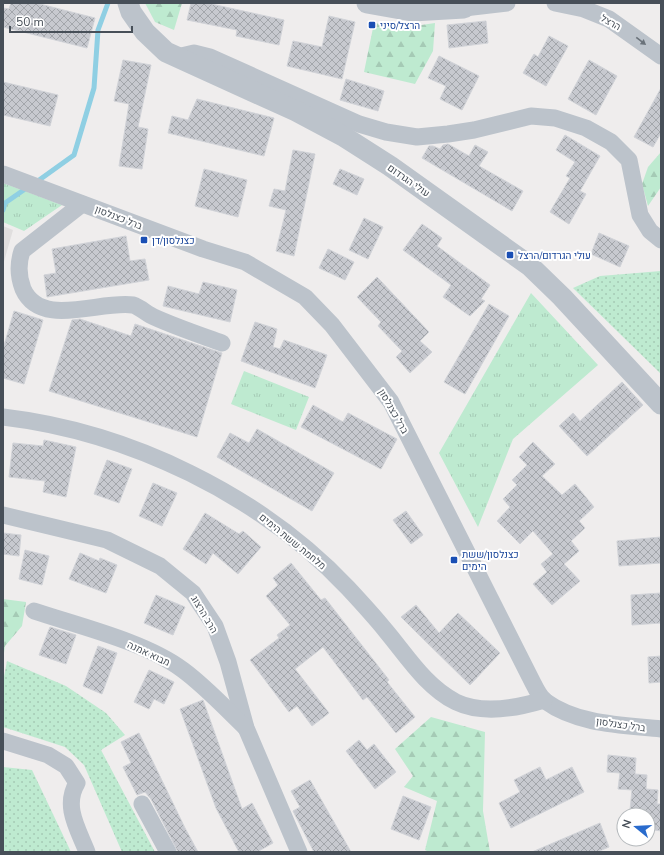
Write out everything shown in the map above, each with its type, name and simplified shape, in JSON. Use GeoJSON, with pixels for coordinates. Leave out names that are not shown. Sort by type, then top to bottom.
{"type":"FeatureCollection","features":[{"type":"Feature","properties":{"kind":"street","name":"עולי הגרדום"},"geometry":{"type":"LineString","coordinates":[[128,3],[131,12],[146,32],[166,52],[296,111],[343,136],[390,166],[486,233],[530,266],[661,404]]}},
{"type":"Feature","properties":{"kind":"street"},"geometry":{"type":"LineString","coordinates":[[367,3],[393,5],[412,11],[464,5],[507,3]]}},
{"type":"Feature","properties":{"kind":"street","name":"הרצל"},"geometry":{"type":"LineString","coordinates":[[555,3],[584,9],[609,19],[661,56]]}},
{"type":"Feature","properties":{"kind":"street"},"geometry":{"type":"LineString","coordinates":[[177,57],[194,54],[210,57],[359,124],[386,132],[417,137],[448,134],[474,130],[531,116],[555,118],[586,128],[611,142],[629,160],[640,215],[650,231],[661,240]]}},
{"type":"Feature","properties":{"kind":"street","name":"ברל כצנלסון"},"geometry":{"type":"LineString","coordinates":[[3,174],[203,249],[245,262],[305,297],[332,325],[391,402],[533,683],[544,700],[560,710],[607,724],[661,729]]}},
{"type":"Feature","properties":{"kind":"street"},"geometry":{"type":"LineString","coordinates":[[82,204],[22,251],[18,262],[21,284],[26,296],[39,308],[63,311],[111,305],[134,305],[154,317],[222,343]]}},
{"type":"Feature","properties":{"kind":"street","name":"מלחמת ששת הימים"},"geometry":{"type":"LineString","coordinates":[[3,417],[50,424],[118,444],[200,477],[239,500],[284,532],[344,585],[376,618],[427,680],[445,696],[457,703],[474,707],[502,709],[522,706],[544,700]]}},
{"type":"Feature","properties":{"kind":"street","name":"הרב הרצוג"},"geometry":{"type":"LineString","coordinates":[[3,515],[107,540],[160,566],[193,593],[215,626],[228,662],[246,728],[299,852]]}},
{"type":"Feature","properties":{"kind":"street","name":"מבוא אמנה"},"geometry":{"type":"LineString","coordinates":[[34,611],[106,634],[158,656],[183,670],[246,728]]}},
{"type":"Feature","properties":{"kind":"street"},"geometry":{"type":"LineString","coordinates":[[3,741],[48,755],[66,766],[77,783],[71,793],[71,811],[87,852]]}},
{"type":"Feature","properties":{"kind":"street"},"geometry":{"type":"LineString","coordinates":[[142,804],[168,852]]}},
{"type":"Feature","properties":{"kind":"shaded area"},"geometry":{"type":"Polygon","coordinates":[[[3,226],[13,230],[3,265],[3,226]]]}},
{"type":"Feature","properties":{"kind":"green space"},"geometry":{"type":"Polygon","coordinates":[[[145,3],[182,3],[174,30],[155,22],[145,3]]]}},
{"type":"Feature","properties":{"kind":"green space"},"geometry":{"type":"Polygon","coordinates":[[[374,23],[408,27],[435,23],[433,51],[415,84],[364,72],[374,23]]]}},
{"type":"Feature","properties":{"kind":"green space"},"geometry":{"type":"Polygon","coordinates":[[[661,152],[661,187],[648,206],[642,184],[648,167],[661,152]]]}},
{"type":"Feature","properties":{"kind":"green space"},"geometry":{"type":"Polygon","coordinates":[[[3,183],[62,205],[24,231],[3,222],[3,183]]]}},
{"type":"Feature","properties":{"kind":"green space"},"geometry":{"type":"Polygon","coordinates":[[[661,271],[661,374],[573,288],[600,276],[661,271]]]}},
{"type":"Feature","properties":{"kind":"green space"},"geometry":{"type":"Polygon","coordinates":[[[531,293],[598,365],[513,439],[478,527],[439,453],[531,293]]]}},
{"type":"Feature","properties":{"kind":"green space"},"geometry":{"type":"Polygon","coordinates":[[[244,371],[309,397],[296,430],[231,404],[244,371]]]}},
{"type":"Feature","properties":{"kind":"green space"},"geometry":{"type":"Polygon","coordinates":[[[3,599],[26,602],[22,626],[5,646],[3,660],[3,599]]]}},
{"type":"Feature","properties":{"kind":"green space"},"geometry":{"type":"Polygon","coordinates":[[[7,661],[66,686],[106,713],[125,735],[101,750],[155,852],[122,852],[84,765],[65,747],[3,727],[3,682],[7,661]]]}},
{"type":"Feature","properties":{"kind":"green space"},"geometry":{"type":"Polygon","coordinates":[[[431,717],[485,732],[483,811],[490,852],[429,852],[425,850],[437,801],[404,787],[413,776],[395,749],[431,717]]]}},
{"type":"Feature","properties":{"kind":"green space"},"geometry":{"type":"Polygon","coordinates":[[[3,767],[32,770],[71,852],[3,852],[3,767]]]}},
{"type":"Feature","properties":{"kind":"building"},"geometry":{"type":"Polygon","coordinates":[[[11,3],[36,3],[95,18],[87,48],[3,27],[3,8],[9,9],[11,3]]]}},
{"type":"Feature","properties":{"kind":"building"},"geometry":{"type":"Polygon","coordinates":[[[191,3],[207,3],[284,20],[279,45],[236,36],[237,30],[187,20],[191,3]]]}},
{"type":"Feature","properties":{"kind":"building"},"geometry":{"type":"Polygon","coordinates":[[[329,16],[355,22],[342,79],[287,66],[293,41],[322,47],[329,16]]]}},
{"type":"Feature","properties":{"kind":"building"},"geometry":{"type":"Polygon","coordinates":[[[486,21],[488,43],[449,48],[447,25],[486,21]]]}},
{"type":"Feature","properties":{"kind":"building"},"geometry":{"type":"Polygon","coordinates":[[[549,36],[568,46],[546,86],[523,73],[534,54],[538,57],[549,36]]]}},
{"type":"Feature","properties":{"kind":"building"},"geometry":{"type":"Polygon","coordinates":[[[439,56],[479,76],[462,110],[440,99],[446,86],[428,78],[439,56]]]}},
{"type":"Feature","properties":{"kind":"building"},"geometry":{"type":"Polygon","coordinates":[[[123,60],[151,65],[138,127],[148,129],[142,169],[119,166],[129,104],[114,101],[123,60]]]}},
{"type":"Feature","properties":{"kind":"building"},"geometry":{"type":"Polygon","coordinates":[[[589,60],[617,76],[596,115],[568,99],[589,60]]]}},
{"type":"Feature","properties":{"kind":"building"},"geometry":{"type":"Polygon","coordinates":[[[346,79],[384,91],[378,111],[340,100],[346,79]]]}},
{"type":"Feature","properties":{"kind":"building"},"geometry":{"type":"Polygon","coordinates":[[[3,82],[58,95],[50,126],[3,115],[3,82]]]}},
{"type":"Feature","properties":{"kind":"building"},"geometry":{"type":"Polygon","coordinates":[[[661,88],[661,133],[653,147],[634,137],[661,88]]]}},
{"type":"Feature","properties":{"kind":"building"},"geometry":{"type":"Polygon","coordinates":[[[197,99],[274,118],[264,156],[168,133],[172,116],[188,120],[197,99]]]}},
{"type":"Feature","properties":{"kind":"building"},"geometry":{"type":"Polygon","coordinates":[[[565,135],[600,156],[580,191],[586,194],[569,224],[550,212],[570,178],[566,176],[575,162],[556,150],[565,135]]]}},
{"type":"Feature","properties":{"kind":"building"},"geometry":{"type":"Polygon","coordinates":[[[448,144],[469,156],[475,145],[488,152],[479,166],[523,191],[512,211],[422,158],[429,146],[440,149],[443,145],[448,144]]]}},
{"type":"Feature","properties":{"kind":"building"},"geometry":{"type":"Polygon","coordinates":[[[293,150],[315,154],[294,256],[276,251],[286,210],[269,206],[274,189],[285,191],[293,150]]]}},
{"type":"Feature","properties":{"kind":"building"},"geometry":{"type":"Polygon","coordinates":[[[204,169],[247,180],[238,217],[195,206],[204,169]]]}},
{"type":"Feature","properties":{"kind":"building"},"geometry":{"type":"Polygon","coordinates":[[[340,169],[364,179],[357,195],[333,184],[340,169]]]}},
{"type":"Feature","properties":{"kind":"building"},"geometry":{"type":"Polygon","coordinates":[[[364,218],[383,227],[368,259],[349,250],[364,218]]]}},
{"type":"Feature","properties":{"kind":"building"},"geometry":{"type":"Polygon","coordinates":[[[422,224],[442,238],[437,246],[490,285],[481,299],[485,301],[470,316],[443,297],[451,285],[403,250],[422,224]]]}},
{"type":"Feature","properties":{"kind":"building"},"geometry":{"type":"Polygon","coordinates":[[[599,233],[629,246],[620,267],[591,254],[599,233]]]}},
{"type":"Feature","properties":{"kind":"building"},"geometry":{"type":"Polygon","coordinates":[[[126,236],[130,261],[145,259],[149,280],[47,297],[44,275],[56,273],[52,249],[126,236]]]}},
{"type":"Feature","properties":{"kind":"building"},"geometry":{"type":"Polygon","coordinates":[[[328,249],[354,262],[345,280],[319,268],[328,249]]]}},
{"type":"Feature","properties":{"kind":"building"},"geometry":{"type":"Polygon","coordinates":[[[377,277],[429,332],[420,341],[432,352],[410,373],[396,357],[402,351],[378,326],[381,322],[357,297],[377,277]]]}},
{"type":"Feature","properties":{"kind":"building"},"geometry":{"type":"Polygon","coordinates":[[[203,282],[237,290],[230,322],[163,306],[168,286],[199,294],[203,282]]]}},
{"type":"Feature","properties":{"kind":"building"},"geometry":{"type":"Polygon","coordinates":[[[489,304],[509,316],[465,394],[444,382],[489,304]]]}},
{"type":"Feature","properties":{"kind":"building"},"geometry":{"type":"Polygon","coordinates":[[[14,311],[43,320],[24,384],[3,378],[3,349],[14,311]]]}},
{"type":"Feature","properties":{"kind":"building"},"geometry":{"type":"Polygon","coordinates":[[[80,319],[131,336],[135,324],[222,353],[197,437],[49,391],[72,320],[80,319]]]}},
{"type":"Feature","properties":{"kind":"building"},"geometry":{"type":"Polygon","coordinates":[[[255,322],[277,329],[273,347],[280,349],[284,340],[327,355],[315,388],[241,361],[255,322]]]}},
{"type":"Feature","properties":{"kind":"building"},"geometry":{"type":"Polygon","coordinates":[[[622,382],[643,405],[587,456],[559,426],[573,413],[580,421],[622,382]]]}},
{"type":"Feature","properties":{"kind":"building"},"geometry":{"type":"Polygon","coordinates":[[[313,405],[343,422],[348,413],[397,439],[381,469],[301,427],[313,405]]]}},
{"type":"Feature","properties":{"kind":"building"},"geometry":{"type":"Polygon","coordinates":[[[257,429],[334,473],[312,511],[217,457],[230,433],[249,443],[257,429]]]}},
{"type":"Feature","properties":{"kind":"building"},"geometry":{"type":"Polygon","coordinates":[[[44,440],[76,447],[66,497],[43,492],[45,481],[9,477],[13,443],[43,446],[44,440]]]}},
{"type":"Feature","properties":{"kind":"building"},"geometry":{"type":"Polygon","coordinates":[[[533,442],[555,464],[542,476],[562,495],[575,484],[594,507],[579,521],[585,528],[571,541],[579,551],[564,564],[580,581],[552,605],[533,584],[547,572],[541,564],[553,554],[533,531],[520,544],[497,521],[510,507],[503,499],[517,485],[512,480],[527,465],[519,457],[533,442]]]}},
{"type":"Feature","properties":{"kind":"building"},"geometry":{"type":"Polygon","coordinates":[[[107,460],[132,469],[119,503],[94,494],[107,460]]]}},
{"type":"Feature","properties":{"kind":"building"},"geometry":{"type":"Polygon","coordinates":[[[153,483],[177,493],[162,526],[139,516],[153,483]]]}},
{"type":"Feature","properties":{"kind":"building"},"geometry":{"type":"Polygon","coordinates":[[[406,511],[423,535],[411,544],[393,520],[406,511]]]}},
{"type":"Feature","properties":{"kind":"building"},"geometry":{"type":"Polygon","coordinates":[[[205,513],[239,534],[243,531],[261,547],[238,574],[213,553],[206,564],[183,549],[205,513]]]}},
{"type":"Feature","properties":{"kind":"building"},"geometry":{"type":"Polygon","coordinates":[[[3,533],[21,535],[19,556],[3,554],[3,533]]]}},
{"type":"Feature","properties":{"kind":"building"},"geometry":{"type":"Polygon","coordinates":[[[661,537],[661,563],[619,566],[617,541],[661,537]]]}},
{"type":"Feature","properties":{"kind":"building"},"geometry":{"type":"Polygon","coordinates":[[[25,550],[49,556],[42,585],[19,579],[25,550]]]}},
{"type":"Feature","properties":{"kind":"building"},"geometry":{"type":"Polygon","coordinates":[[[80,553],[99,561],[100,558],[117,565],[106,593],[69,579],[80,553]]]}},
{"type":"Feature","properties":{"kind":"building"},"geometry":{"type":"Polygon","coordinates":[[[291,563],[321,600],[325,598],[389,680],[387,682],[415,717],[396,733],[367,697],[363,700],[323,647],[295,669],[329,713],[312,726],[297,706],[289,712],[250,660],[279,638],[277,635],[290,625],[266,596],[278,585],[273,578],[291,563]]]}},
{"type":"Feature","properties":{"kind":"building"},"geometry":{"type":"Polygon","coordinates":[[[661,593],[661,623],[632,625],[631,595],[661,593]]]}},
{"type":"Feature","properties":{"kind":"building"},"geometry":{"type":"Polygon","coordinates":[[[156,595],[185,607],[173,635],[144,623],[156,595]]]}},
{"type":"Feature","properties":{"kind":"building"},"geometry":{"type":"Polygon","coordinates":[[[416,605],[439,633],[458,613],[500,653],[470,685],[401,617],[416,605]]]}},
{"type":"Feature","properties":{"kind":"building"},"geometry":{"type":"Polygon","coordinates":[[[50,627],[76,635],[66,664],[39,655],[50,627]]]}},
{"type":"Feature","properties":{"kind":"building"},"geometry":{"type":"Polygon","coordinates":[[[98,646],[117,653],[102,694],[83,686],[98,646]]]}},
{"type":"Feature","properties":{"kind":"building"},"geometry":{"type":"Polygon","coordinates":[[[661,656],[661,682],[649,683],[648,657],[661,656]]]}},
{"type":"Feature","properties":{"kind":"building"},"geometry":{"type":"Polygon","coordinates":[[[149,670],[174,682],[164,704],[154,699],[149,709],[134,702],[149,670]]]}},
{"type":"Feature","properties":{"kind":"building"},"geometry":{"type":"Polygon","coordinates":[[[203,700],[242,809],[252,803],[273,843],[257,852],[239,852],[216,808],[180,709],[203,700]]]}},
{"type":"Feature","properties":{"kind":"building"},"geometry":{"type":"Polygon","coordinates":[[[139,733],[198,852],[178,852],[151,799],[145,792],[137,795],[123,767],[131,763],[121,742],[139,733]]]}},
{"type":"Feature","properties":{"kind":"building"},"geometry":{"type":"Polygon","coordinates":[[[359,740],[367,750],[374,744],[396,772],[375,789],[346,751],[359,740]]]}},
{"type":"Feature","properties":{"kind":"building"},"geometry":{"type":"Polygon","coordinates":[[[608,755],[636,758],[635,774],[647,775],[646,789],[658,790],[657,804],[661,804],[661,831],[656,830],[656,807],[630,807],[632,790],[618,789],[620,773],[607,772],[608,755]]]}},
{"type":"Feature","properties":{"kind":"building"},"geometry":{"type":"Polygon","coordinates":[[[540,767],[546,780],[572,767],[584,792],[511,828],[499,803],[520,792],[514,780],[540,767]]]}},
{"type":"Feature","properties":{"kind":"building"},"geometry":{"type":"Polygon","coordinates":[[[310,780],[351,852],[314,852],[293,811],[300,807],[291,791],[310,780]]]}},
{"type":"Feature","properties":{"kind":"building"},"geometry":{"type":"Polygon","coordinates":[[[403,796],[431,807],[419,840],[391,829],[403,796]]]}},
{"type":"Feature","properties":{"kind":"building"},"geometry":{"type":"Polygon","coordinates":[[[600,823],[609,847],[597,852],[532,852],[600,823]]]}},
{"type":"Feature","properties":{"kind":"waterway"},"geometry":{"type":"LineString","coordinates":[[35,183],[74,155],[94,88],[98,30],[108,3]]}},
{"type":"Feature","properties":{"kind":"waterway"},"geometry":{"type":"LineString","coordinates":[[3,210],[5,203],[28,187]]}},
{"type":"Feature","properties":{"kind":"place","name":"הרצל/סיני"},"geometry":{"type":"Point","coordinates":[372,25]}},
{"type":"Feature","properties":{"kind":"place","name":"כצנלסון/דן"},"geometry":{"type":"Point","coordinates":[144,240]}},
{"type":"Feature","properties":{"kind":"place","name":"עולי הגרדום/הרצל"},"geometry":{"type":"Point","coordinates":[510,255]}},
{"type":"Feature","properties":{"kind":"place","name":"כצנלסון/ששת הימים"},"geometry":{"type":"Point","coordinates":[454,560]}}]}
